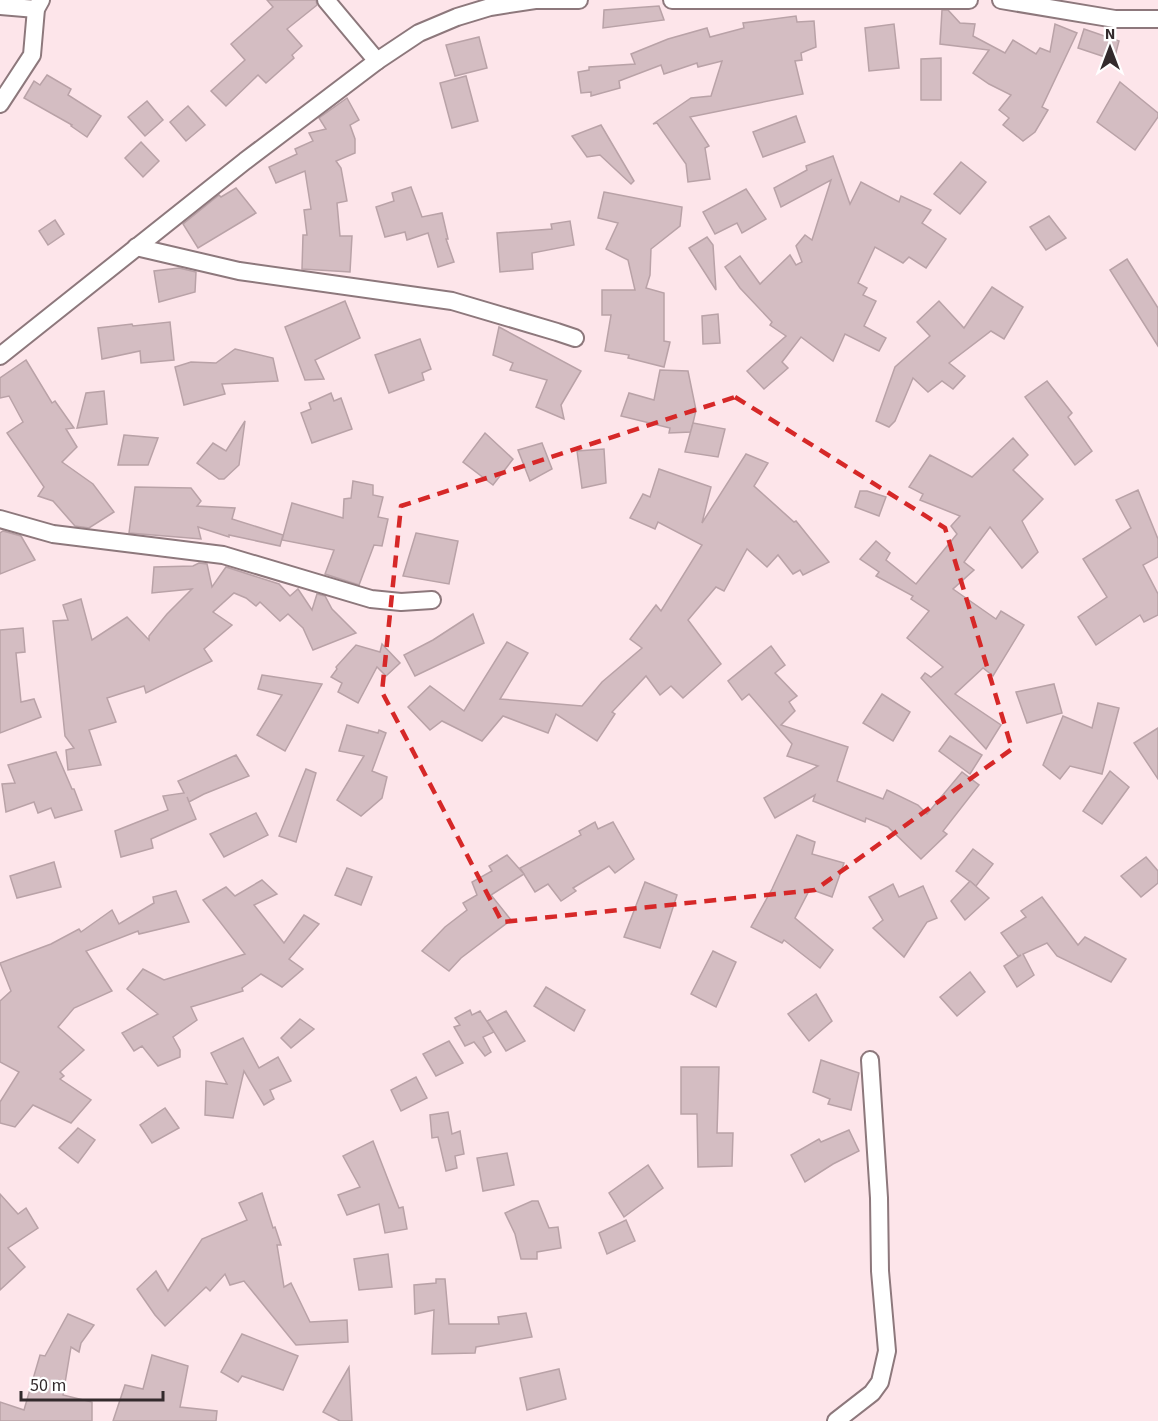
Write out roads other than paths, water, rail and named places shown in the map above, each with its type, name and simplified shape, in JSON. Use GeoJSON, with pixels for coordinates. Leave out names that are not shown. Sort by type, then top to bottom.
{"type":"FeatureCollection","features":[{"type":"Feature","properties":{"kind":"street"},"geometry":{"type":"LineString","coordinates":[[326,0],[377,61]]}},
{"type":"Feature","properties":{"kind":"street"},"geometry":{"type":"LineString","coordinates":[[0,356],[245,161],[377,61],[419,33],[457,17],[490,7],[535,0],[579,0]]}},
{"type":"Feature","properties":{"kind":"street"},"geometry":{"type":"LineString","coordinates":[[672,0],[969,0]]}},
{"type":"Feature","properties":{"kind":"street"},"geometry":{"type":"LineString","coordinates":[[1001,0],[1115,19],[1158,19]]}},
{"type":"Feature","properties":{"kind":"street"},"geometry":{"type":"LineString","coordinates":[[0,6],[39,4],[32,55],[0,104]]}},
{"type":"Feature","properties":{"kind":"street"},"geometry":{"type":"LineString","coordinates":[[136,247],[239,271],[452,302],[575,339]]}},
{"type":"Feature","properties":{"kind":"street"},"geometry":{"type":"LineString","coordinates":[[0,519],[53,534],[223,555],[371,599],[401,602],[432,600]]}},
{"type":"Feature","properties":{"kind":"street"},"geometry":{"type":"LineString","coordinates":[[836,1421],[872,1393],[880,1382],[887,1352],[880,1271],[879,1198],[870,1060]]}}]}
